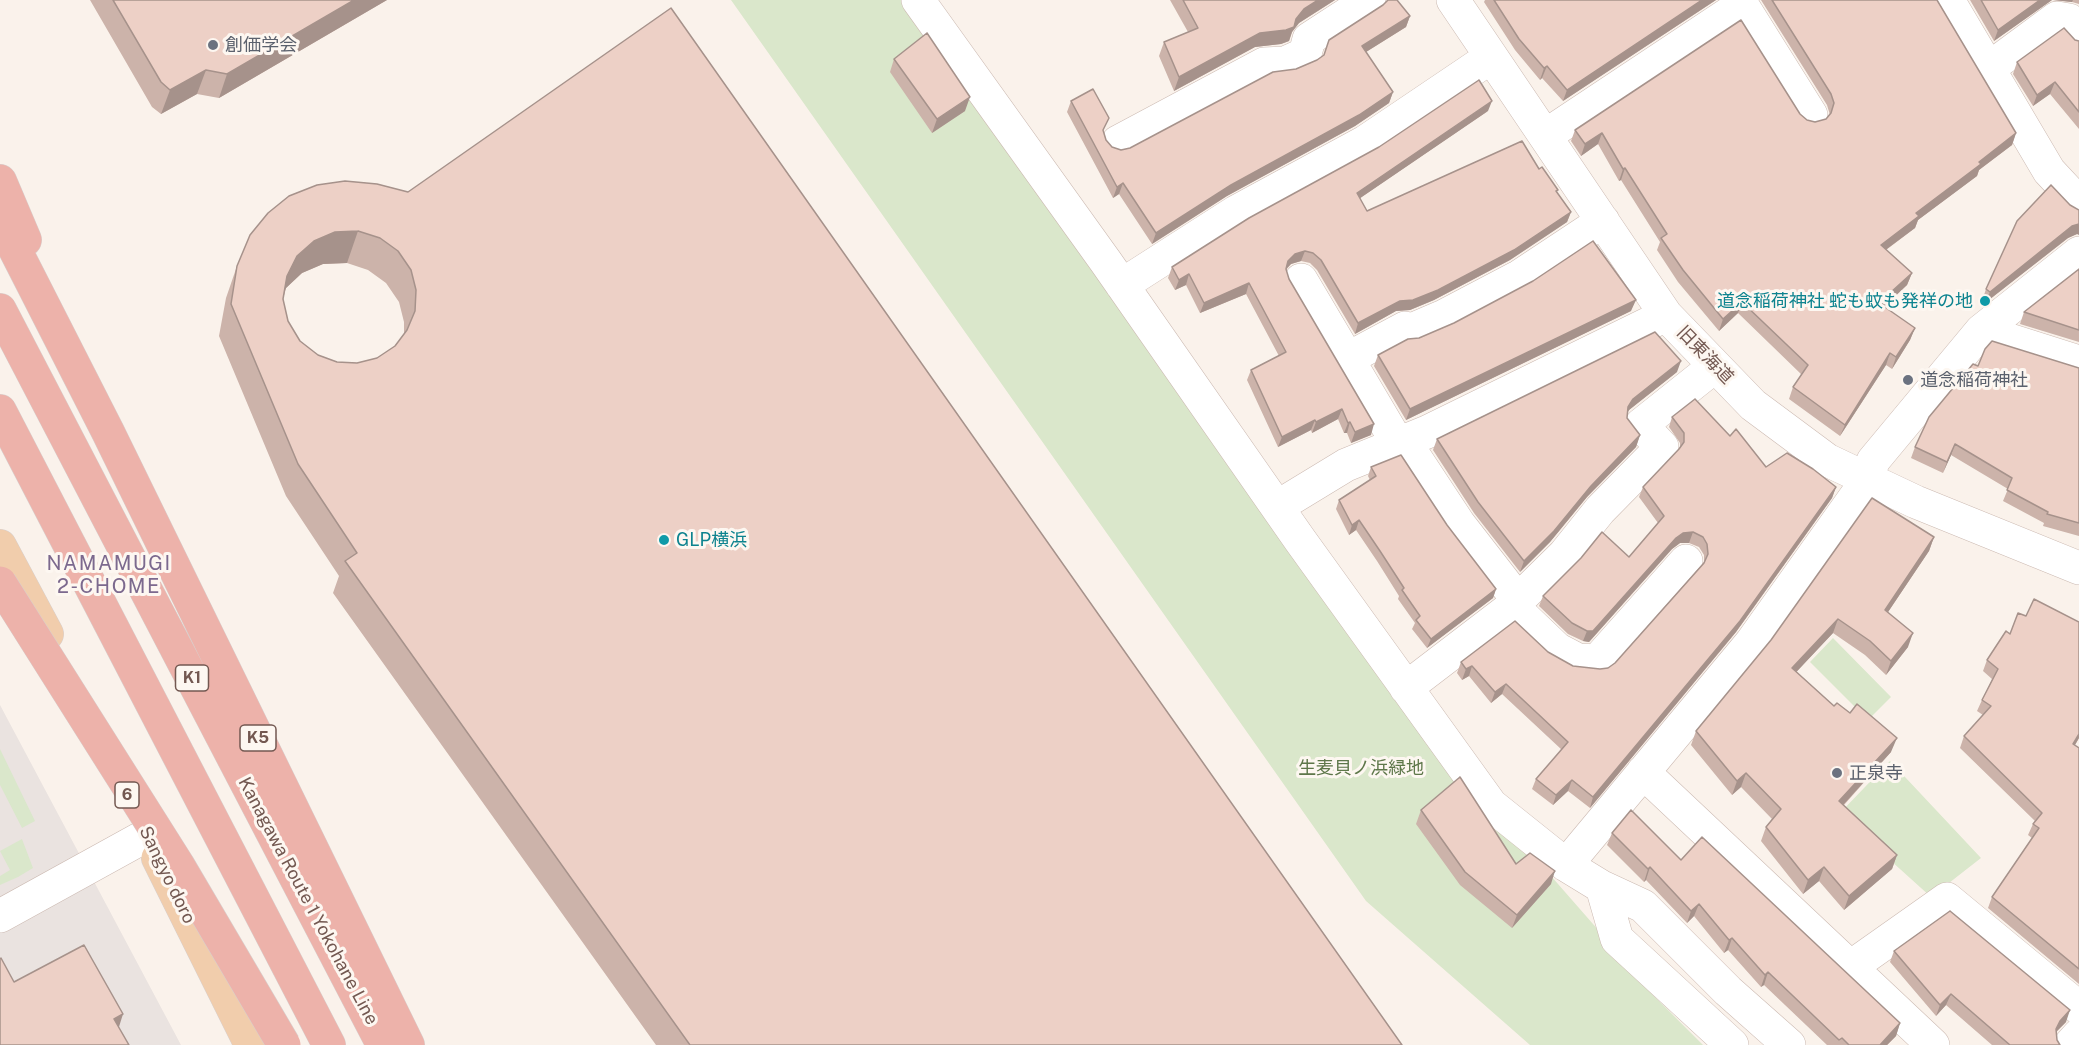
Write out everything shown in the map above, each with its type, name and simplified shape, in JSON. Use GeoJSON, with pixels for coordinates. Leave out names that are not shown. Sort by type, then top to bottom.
{"type":"FeatureCollection","features":[{"type":"Feature","properties":{"kind":"highway"},"geometry":{"type":"LineString","coordinates":[[0,181],[108,432]]}},
{"type":"Feature","properties":{"kind":"highway","name":"K5"},"geometry":{"type":"LineString","coordinates":[[0,220],[108,432],[408,1045]]}},
{"type":"Feature","properties":{"kind":"highway","name":"Kanagawa Route 1 Yokohane Line"},"geometry":{"type":"LineString","coordinates":[[0,310],[383,1045]]}},
{"type":"Feature","properties":{"kind":"highway","name":"K1"},"geometry":{"type":"LineString","coordinates":[[0,411],[329,1045]]}},
{"type":"Feature","properties":{"kind":"highway"},"geometry":{"type":"LineString","coordinates":[[0,461],[195,786]]}},
{"type":"Feature","properties":{"kind":"highway"},"geometry":{"type":"LineString","coordinates":[[6,576],[284,1045]]}},
{"type":"Feature","properties":{"kind":"main road","name":"Sangyo doro"},"geometry":{"type":"LineString","coordinates":[[6,576],[147,835],[251,1045]]}},
{"type":"Feature","properties":{"kind":"street"},"geometry":{"type":"LineString","coordinates":[[918,0],[1122,285],[1276,507],[1491,805],[1566,865],[1643,906],[1728,991],[1789,1045]]}},
{"type":"Feature","properties":{"kind":"street"},"geometry":{"type":"LineString","coordinates":[[1118,142],[1264,64],[1285,63],[1305,54],[1309,39],[1369,0]]}},
{"type":"Feature","properties":{"kind":"street"},"geometry":{"type":"LineString","coordinates":[[1948,0],[2049,171],[2079,203]]}},
{"type":"Feature","properties":{"kind":"street"},"geometry":{"type":"LineString","coordinates":[[1545,136],[1740,2],[1811,115]]}},
{"type":"Feature","properties":{"kind":"street","name":"旧東海道"},"geometry":{"type":"LineString","coordinates":[[1457,5],[1666,315],[1753,405],[1827,460],[1916,502],[2079,568]]}},
{"type":"Feature","properties":{"kind":"street"},"geometry":{"type":"LineString","coordinates":[[1988,69],[2057,18],[2069,20],[2079,35]]}},
{"type":"Feature","properties":{"kind":"street"},"geometry":{"type":"LineString","coordinates":[[1122,285],[1236,212],[1365,142],[1491,57]]}},
{"type":"Feature","properties":{"kind":"street"},"geometry":{"type":"LineString","coordinates":[[1347,359],[1405,328],[1407,332],[1442,317],[1510,281],[1603,221]]}},
{"type":"Feature","properties":{"kind":"street"},"geometry":{"type":"LineString","coordinates":[[1566,865],[1751,643],[1869,479],[1873,460],[1981,331],[2079,253]]}},
{"type":"Feature","properties":{"kind":"street"},"geometry":{"type":"LineString","coordinates":[[1301,280],[1347,359],[1401,443],[1515,603],[1557,649],[1578,660],[1597,661],[1686,561]]}},
{"type":"Feature","properties":{"kind":"street"},"geometry":{"type":"LineString","coordinates":[[1276,507],[1346,465],[1427,432],[1666,315]]}},
{"type":"Feature","properties":{"kind":"street"},"geometry":{"type":"LineString","coordinates":[[1981,331],[2079,362]]}},
{"type":"Feature","properties":{"kind":"street"},"geometry":{"type":"LineString","coordinates":[[1406,688],[1515,603],[1564,555],[1600,510],[1662,447],[1641,424],[1715,366]]}},
{"type":"Feature","properties":{"kind":"street"},"geometry":{"type":"LineString","coordinates":[[1643,772],[1933,1045]]}},
{"type":"Feature","properties":{"kind":"street"},"geometry":{"type":"LineString","coordinates":[[0,916],[147,835]]}},
{"type":"Feature","properties":{"kind":"street"},"geometry":{"type":"LineString","coordinates":[[1602,886],[1617,939],[1732,1045]]}},
{"type":"Feature","properties":{"kind":"street"},"geometry":{"type":"LineString","coordinates":[[1853,970],[1862,959],[1947,899],[2079,1008]]}},
{"type":"Feature","properties":{"kind":"street"},"geometry":{"type":"LineString","coordinates":[[2070,1045],[2079,1035]]}},
{"type":"Feature","properties":{"kind":"shaded area"},"geometry":{"type":"Polygon","coordinates":[[[0,705],[181,1045],[0,1045],[0,705]]]}},
{"type":"Feature","properties":{"kind":"green space","name":"生麦貝ノ浜緑地"},"geometry":{"type":"Polygon","coordinates":[[[731,0],[902,0],[1482,815],[1551,876],[1600,932],[1611,953],[1703,1045],[1530,1045],[1366,901],[731,0]]]}},
{"type":"Feature","properties":{"kind":"green space"},"geometry":{"type":"Polygon","coordinates":[[[1833,638],[1891,697],[1868,720],[1810,662],[1833,638]]]}},
{"type":"Feature","properties":{"kind":"green space"},"geometry":{"type":"Polygon","coordinates":[[[0,749],[35,821],[22,828],[0,785],[0,749]]]}},
{"type":"Feature","properties":{"kind":"green space"},"geometry":{"type":"Polygon","coordinates":[[[1890,761],[1981,858],[1931,897],[1839,814],[1890,761]]]}},
{"type":"Feature","properties":{"kind":"green space"},"geometry":{"type":"Polygon","coordinates":[[[22,839],[33,868],[0,885],[0,876],[10,870],[0,851],[22,839]]]}},
{"type":"Feature","properties":{"kind":"building","name":"創価学会"},"geometry":{"type":"Polygon","coordinates":[[[113,0],[354,0],[227,74],[206,70],[170,90],[161,82],[113,0]]]}},
{"type":"Feature","properties":{"kind":"building"},"geometry":{"type":"Polygon","coordinates":[[[1183,0],[1318,0],[1304,9],[1296,19],[1294,27],[1260,33],[1179,77],[1164,42],[1198,28],[1183,0]]]}},
{"type":"Feature","properties":{"kind":"building"},"geometry":{"type":"Polygon","coordinates":[[[1388,0],[1397,0],[1410,16],[1362,46],[1393,92],[1359,115],[1231,185],[1156,233],[1123,183],[1117,187],[1071,101],[1093,89],[1109,118],[1103,130],[1106,140],[1112,147],[1121,150],[1130,148],[1273,72],[1296,69],[1317,60],[1324,55],[1329,40],[1388,0]]]}},
{"type":"Feature","properties":{"kind":"building"},"geometry":{"type":"Polygon","coordinates":[[[1494,0],[1702,0],[1567,90],[1547,66],[1544,68],[1519,39],[1494,0]]]}},
{"type":"Feature","properties":{"kind":"building"},"geometry":{"type":"Polygon","coordinates":[[[1772,0],[1937,0],[2016,133],[1979,162],[1981,164],[1916,213],[1919,216],[1881,245],[1912,273],[1879,303],[1915,328],[1896,357],[1890,353],[1845,425],[1793,387],[1808,365],[1742,302],[1723,319],[1683,270],[1661,238],[1667,234],[1625,168],[1623,169],[1602,133],[1585,144],[1575,130],[1741,20],[1800,114],[1807,120],[1815,122],[1826,119],[1834,103],[1831,94],[1772,0]]]}},
{"type":"Feature","properties":{"kind":"building"},"geometry":{"type":"Polygon","coordinates":[[[1981,0],[2040,0],[1998,30],[1981,0]]]}},
{"type":"Feature","properties":{"kind":"building","name":"GLP横浜"},"geometry":{"type":"Polygon","coordinates":[[[671,8],[1402,1045],[690,1045],[345,561],[357,553],[298,464],[231,304],[237,266],[250,235],[268,213],[289,196],[317,185],[345,181],[377,184],[408,192],[671,8]],[[358,231],[335,232],[314,241],[297,256],[287,276],[283,299],[288,321],[300,341],[318,355],[337,362],[357,363],[377,358],[395,346],[407,330],[415,311],[416,290],[411,270],[398,251],[380,238],[358,231]]]}},
{"type":"Feature","properties":{"kind":"building"},"geometry":{"type":"Polygon","coordinates":[[[2064,28],[2075,40],[2079,41],[2079,112],[2055,82],[2037,95],[2017,62],[2064,28]]]}},
{"type":"Feature","properties":{"kind":"building"},"geometry":{"type":"Polygon","coordinates":[[[927,33],[970,97],[937,119],[894,59],[927,33]]]}},
{"type":"Feature","properties":{"kind":"building"},"geometry":{"type":"Polygon","coordinates":[[[1479,80],[1492,101],[1357,193],[1367,211],[1522,141],[1539,169],[1542,167],[1571,212],[1514,250],[1438,290],[1413,300],[1400,301],[1358,323],[1321,260],[1313,253],[1305,251],[1295,254],[1288,261],[1286,269],[1289,279],[1374,424],[1355,432],[1342,409],[1282,437],[1251,370],[1286,352],[1249,283],[1204,303],[1189,274],[1179,280],[1172,267],[1249,218],[1379,147],[1479,80]]]}},
{"type":"Feature","properties":{"kind":"building"},"geometry":{"type":"Polygon","coordinates":[[[2051,185],[2070,205],[2079,210],[2079,224],[2072,226],[1990,292],[1986,289],[2017,221],[2051,185]]]}},
{"type":"Feature","properties":{"kind":"building"},"geometry":{"type":"Polygon","coordinates":[[[1593,241],[1636,300],[1410,409],[1378,355],[1408,339],[1419,338],[1454,323],[1533,281],[1593,241]]]}},
{"type":"Feature","properties":{"kind":"building"},"geometry":{"type":"Polygon","coordinates":[[[2079,269],[2079,330],[2024,312],[2079,269]]]}},
{"type":"Feature","properties":{"kind":"building"},"geometry":{"type":"Polygon","coordinates":[[[1655,332],[1681,361],[1633,399],[1628,407],[1627,418],[1640,435],[1524,561],[1478,502],[1437,439],[1655,332]]]}},
{"type":"Feature","properties":{"kind":"building"},"geometry":{"type":"Polygon","coordinates":[[[1992,341],[2079,368],[2079,523],[2047,514],[2048,512],[2007,490],[2012,478],[1955,444],[1947,462],[1915,447],[1929,417],[1973,364],[1978,366],[1985,349],[1992,341]]]}},
{"type":"Feature","properties":{"kind":"building"},"geometry":{"type":"Polygon","coordinates":[[[1695,399],[1730,436],[1736,429],[1766,467],[1787,453],[1836,487],[1740,621],[1593,797],[1572,780],[1556,795],[1536,779],[1568,742],[1506,684],[1495,692],[1472,666],[1466,669],[1461,662],[1515,621],[1548,652],[1573,666],[1608,668],[1704,563],[1708,554],[1707,544],[1703,537],[1693,532],[1683,533],[1593,631],[1587,631],[1572,623],[1543,596],[1581,558],[1602,532],[1629,557],[1664,516],[1643,487],[1684,442],[1684,433],[1672,417],[1695,399]]]}},
{"type":"Feature","properties":{"kind":"building"},"geometry":{"type":"Polygon","coordinates":[[[1401,455],[1447,525],[1496,589],[1431,639],[1416,620],[1420,616],[1380,551],[1359,520],[1352,525],[1339,500],[1376,476],[1371,467],[1401,455]]]}},
{"type":"Feature","properties":{"kind":"building"},"geometry":{"type":"Polygon","coordinates":[[[1872,498],[1934,537],[1885,610],[1913,633],[1891,661],[1870,641],[1838,619],[1792,668],[1834,706],[1837,703],[1850,713],[1857,704],[1897,738],[1839,801],[1897,855],[1849,896],[1824,867],[1808,880],[1766,827],[1781,809],[1746,773],[1737,781],[1696,731],[1771,640],[1872,498]]]}},
{"type":"Feature","properties":{"kind":"building"},"geometry":{"type":"Polygon","coordinates":[[[2034,599],[2079,622],[2079,734],[2073,744],[2079,748],[2079,969],[1992,897],[2039,828],[2033,824],[2042,813],[1964,736],[1991,706],[1982,700],[1998,669],[1987,660],[2006,631],[2010,634],[2018,613],[2026,616],[2034,599]]]}},
{"type":"Feature","properties":{"kind":"building"},"geometry":{"type":"Polygon","coordinates":[[[1460,777],[1516,864],[1530,853],[1555,871],[1517,915],[1465,872],[1421,810],[1460,777]]]}},
{"type":"Feature","properties":{"kind":"building"},"geometry":{"type":"Polygon","coordinates":[[[1631,810],[1681,860],[1702,837],[1900,1023],[1880,1045],[1849,1045],[1842,1038],[1839,1040],[1768,972],[1765,975],[1732,938],[1729,940],[1699,904],[1691,911],[1650,867],[1648,869],[1612,833],[1631,810]]]}},
{"type":"Feature","properties":{"kind":"building"},"geometry":{"type":"Polygon","coordinates":[[[1950,911],[2070,1010],[2056,1029],[2060,1045],[2010,1045],[1951,994],[1940,1005],[1894,951],[1950,911]]]}},
{"type":"Feature","properties":{"kind":"building"},"geometry":{"type":"Polygon","coordinates":[[[84,945],[123,1014],[114,1019],[129,1045],[0,1045],[0,959],[14,982],[84,945]]]}},
{"type":"Feature","properties":{"kind":"place","name":"創価学会"},"geometry":{"type":"Point","coordinates":[213,45]}},
{"type":"Feature","properties":{"kind":"place","name":"道念稲荷神社 蛇も蚊も発祥の地"},"geometry":{"type":"Point","coordinates":[1985,301]}},
{"type":"Feature","properties":{"kind":"place","name":"道念稲荷神社"},"geometry":{"type":"Point","coordinates":[1908,380]}},
{"type":"Feature","properties":{"kind":"place","name":"GLP横浜"},"geometry":{"type":"Point","coordinates":[664,540]}},
{"type":"Feature","properties":{"kind":"place","name":"正泉寺"},"geometry":{"type":"Point","coordinates":[1837,773]}},
{"type":"Feature","properties":{"kind":"district","name":"NAMAMUGI 2-CHOME"},"geometry":{"type":"Point","coordinates":[109,576]}}]}
